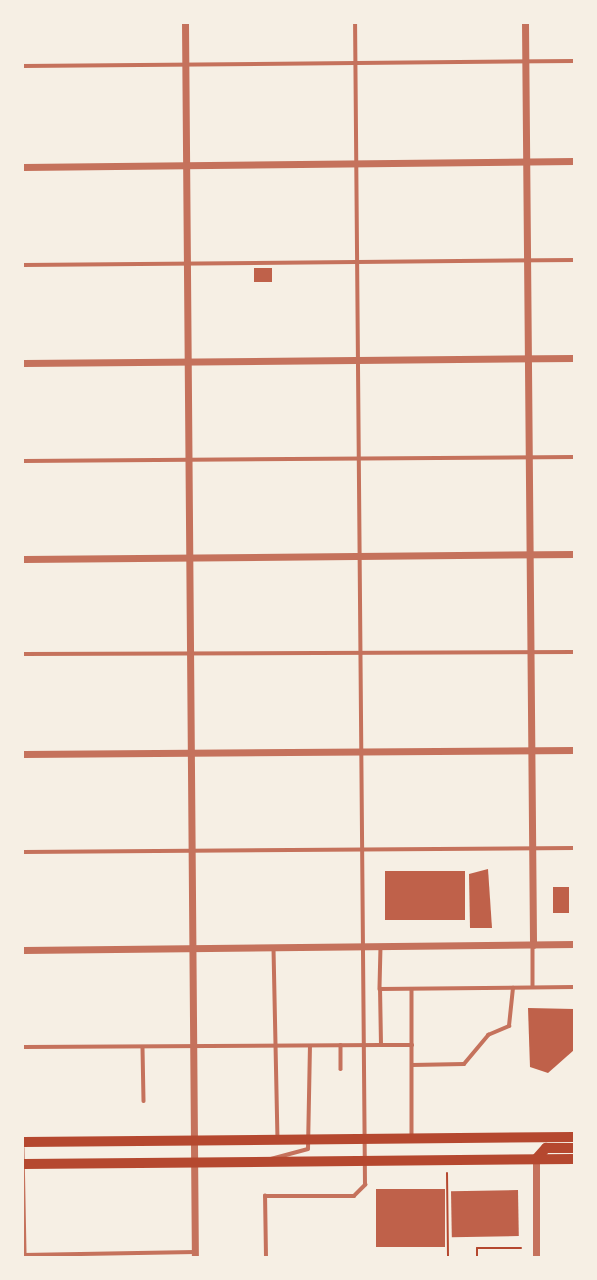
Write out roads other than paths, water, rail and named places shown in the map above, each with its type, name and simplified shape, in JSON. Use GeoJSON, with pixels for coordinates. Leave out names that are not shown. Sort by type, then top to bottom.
{"type":"FeatureCollection","features":[{"type":"Feature","properties":{"kind":"main road"},"geometry":{"type":"LineString","coordinates":[[23,1142],[574,1137]]}},
{"type":"Feature","properties":{"kind":"main road"},"geometry":{"type":"LineString","coordinates":[[536,1159],[547,1148],[574,1148]]}},
{"type":"Feature","properties":{"kind":"main road"},"geometry":{"type":"LineString","coordinates":[[23,1164],[574,1159]]}},
{"type":"Feature","properties":{"kind":"street"},"geometry":{"type":"LineString","coordinates":[[185,23],[195,1255]]}},
{"type":"Feature","properties":{"kind":"street"},"geometry":{"type":"LineString","coordinates":[[525,23],[533,945]]}},
{"type":"Feature","properties":{"kind":"street"},"geometry":{"type":"LineString","coordinates":[[23,167],[574,161]]}},
{"type":"Feature","properties":{"kind":"street"},"geometry":{"type":"LineString","coordinates":[[23,363],[574,358]]}},
{"type":"Feature","properties":{"kind":"street"},"geometry":{"type":"LineString","coordinates":[[23,559],[574,554]]}},
{"type":"Feature","properties":{"kind":"street"},"geometry":{"type":"LineString","coordinates":[[23,754],[574,750]]}},
{"type":"Feature","properties":{"kind":"street"},"geometry":{"type":"LineString","coordinates":[[23,950],[574,944]]}},
{"type":"Feature","properties":{"kind":"street"},"geometry":{"type":"LineString","coordinates":[[536,1159],[536,1257]]}},
{"type":"Feature","properties":{"kind":"lane"},"geometry":{"type":"LineString","coordinates":[[266,1257],[265,1196],[354,1196],[365,1185],[355,23]]}},
{"type":"Feature","properties":{"kind":"lane"},"geometry":{"type":"LineString","coordinates":[[23,66],[574,61]]}},
{"type":"Feature","properties":{"kind":"lane"},"geometry":{"type":"LineString","coordinates":[[23,265],[574,260]]}},
{"type":"Feature","properties":{"kind":"lane"},"geometry":{"type":"LineString","coordinates":[[23,461],[574,457]]}},
{"type":"Feature","properties":{"kind":"lane"},"geometry":{"type":"LineString","coordinates":[[23,654],[574,652]]}},
{"type":"Feature","properties":{"kind":"lane"},"geometry":{"type":"LineString","coordinates":[[23,852],[574,848]]}},
{"type":"Feature","properties":{"kind":"lane"},"geometry":{"type":"LineString","coordinates":[[533,945],[533,987]]}},
{"type":"Feature","properties":{"kind":"lane"},"geometry":{"type":"LineString","coordinates":[[381,946],[381,1045]]}},
{"type":"Feature","properties":{"kind":"lane"},"geometry":{"type":"LineString","coordinates":[[274,949],[278,1139]]}},
{"type":"Feature","properties":{"kind":"lane"},"geometry":{"type":"LineString","coordinates":[[380,989],[574,987]]}},
{"type":"Feature","properties":{"kind":"lane"},"geometry":{"type":"LineString","coordinates":[[412,1065],[464,1064],[488,1035],[509,1026],[513,988]]}},
{"type":"Feature","properties":{"kind":"lane"},"geometry":{"type":"LineString","coordinates":[[412,989],[412,1139]]}},
{"type":"Feature","properties":{"kind":"lane"},"geometry":{"type":"LineString","coordinates":[[341,1045],[341,1069]]}},
{"type":"Feature","properties":{"kind":"lane"},"geometry":{"type":"LineString","coordinates":[[23,1047],[412,1045]]}},
{"type":"Feature","properties":{"kind":"lane"},"geometry":{"type":"LineString","coordinates":[[270,1161],[282,1151],[307,1150],[310,1140],[310,1046]]}},
{"type":"Feature","properties":{"kind":"lane"},"geometry":{"type":"LineString","coordinates":[[143,1047],[144,1101]]}},
{"type":"Feature","properties":{"kind":"lane"},"geometry":{"type":"LineString","coordinates":[[23,1149],[24,1255],[195,1255]]}}]}
